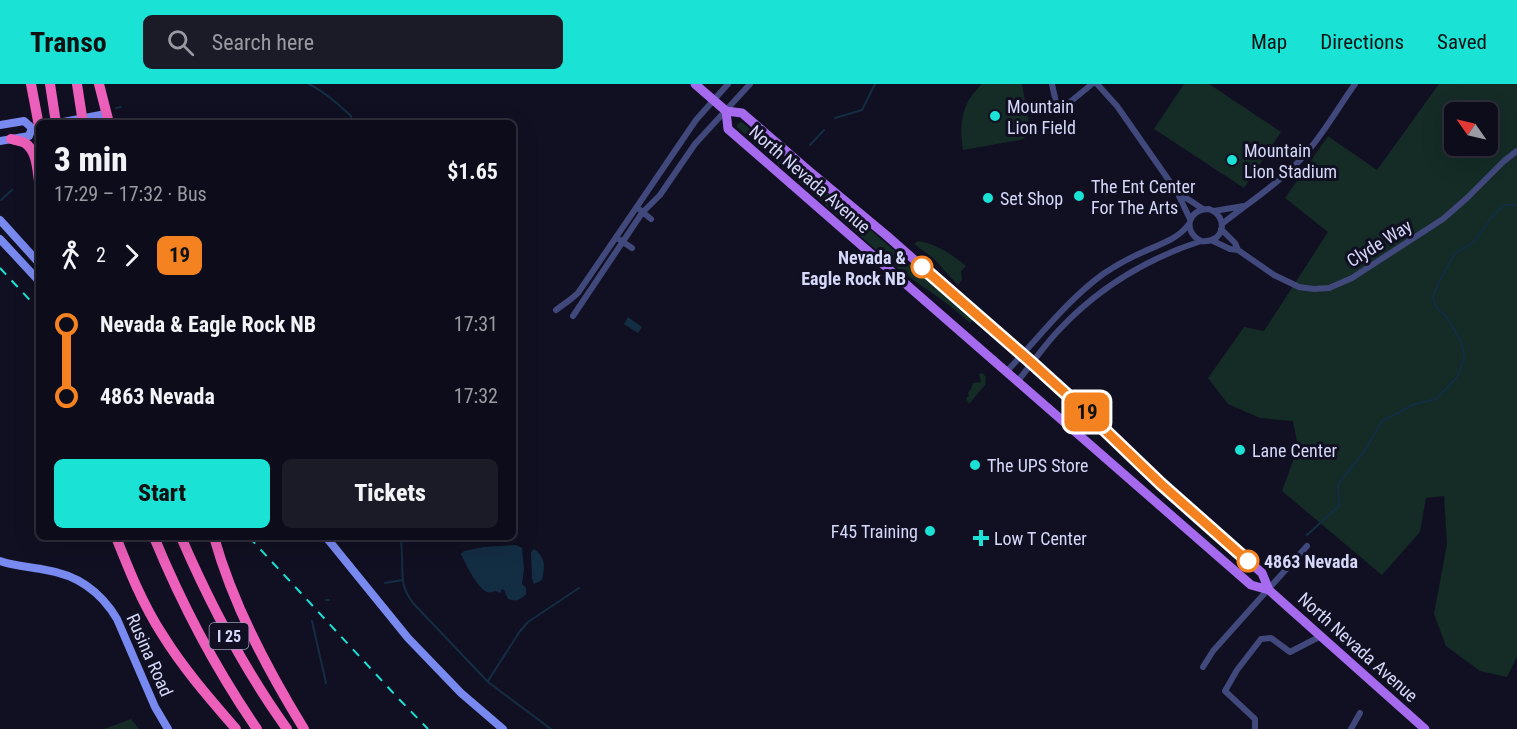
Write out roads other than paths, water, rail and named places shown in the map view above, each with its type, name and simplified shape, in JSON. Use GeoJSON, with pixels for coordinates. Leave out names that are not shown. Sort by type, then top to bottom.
{"type":"FeatureCollection","features":[{"type":"Feature","properties":{"kind":"highway"},"geometry":{"type":"LineString","coordinates":[[31,84],[36,120]]}},
{"type":"Feature","properties":{"kind":"highway"},"geometry":{"type":"LineString","coordinates":[[50,84],[56,120]]}},
{"type":"Feature","properties":{"kind":"highway"},"geometry":{"type":"LineString","coordinates":[[99,84],[107,119]]}},
{"type":"Feature","properties":{"kind":"highway"},"geometry":{"type":"LineString","coordinates":[[78,89],[83,120]]}},
{"type":"Feature","properties":{"kind":"highway"},"geometry":{"type":"LineString","coordinates":[[5,140],[25,143],[31,150],[36,164]]}},
{"type":"Feature","properties":{"kind":"highway"},"geometry":{"type":"LineString","coordinates":[[117,540],[142,599],[161,632],[182,664],[236,729]]}},
{"type":"Feature","properties":{"kind":"highway","name":"I 25"},"geometry":{"type":"LineString","coordinates":[[155,540],[199,636],[257,729]]}},
{"type":"Feature","properties":{"kind":"highway","name":"I 25"},"geometry":{"type":"LineString","coordinates":[[182,540],[219,619],[286,729]]}},
{"type":"Feature","properties":{"kind":"highway"},"geometry":{"type":"LineString","coordinates":[[214,540],[249,630],[269,670],[304,729]]}},
{"type":"Feature","properties":{"kind":"main road","name":"North Nevada Avenue"},"geometry":{"type":"LineString","coordinates":[[695,84],[726,111],[742,113],[1032,363],[1161,484],[1262,573],[1269,590]]}},
{"type":"Feature","properties":{"kind":"main road","name":"North Nevada Avenue"},"geometry":{"type":"LineString","coordinates":[[726,111],[728,129],[1251,585],[1269,590],[1425,729]]}},
{"type":"Feature","properties":{"kind":"street"},"geometry":{"type":"LineString","coordinates":[[556,310],[578,292],[696,120],[728,84]]}},
{"type":"Feature","properties":{"kind":"street"},"geometry":{"type":"LineString","coordinates":[[573,316],[642,213],[660,195],[695,144],[750,84]]}},
{"type":"Feature","properties":{"kind":"street"},"geometry":{"type":"LineString","coordinates":[[1052,84],[1058,112],[1092,84]]}},
{"type":"Feature","properties":{"kind":"street"},"geometry":{"type":"LineString","coordinates":[[1097,84],[1117,106],[1132,131],[1177,192],[1190,221],[1192,235],[1201,240]]}},
{"type":"Feature","properties":{"kind":"street"},"geometry":{"type":"LineString","coordinates":[[1211,240],[1245,206],[1302,159],[1354,84]]}},
{"type":"Feature","properties":{"kind":"street"},"geometry":{"type":"LineString","coordinates":[[0,125],[24,121],[36,127]]}},
{"type":"Feature","properties":{"kind":"street"},"geometry":{"type":"LineString","coordinates":[[5,140],[29,136],[36,128]]}},
{"type":"Feature","properties":{"kind":"street","name":"Clyde Way"},"geometry":{"type":"LineString","coordinates":[[1238,250],[1274,275],[1299,287],[1314,289],[1336,286],[1443,219],[1517,151]]}},
{"type":"Feature","properties":{"kind":"street"},"geometry":{"type":"LineString","coordinates":[[1177,192],[1194,204],[1214,211],[1245,206]]}},
{"type":"Feature","properties":{"kind":"street"},"geometry":{"type":"LineString","coordinates":[[636,207],[651,219]]}},
{"type":"Feature","properties":{"kind":"street"},"geometry":{"type":"LineString","coordinates":[[1006,372],[1071,300],[1086,287],[1132,257],[1177,237],[1193,214],[1203,208]]}},
{"type":"Feature","properties":{"kind":"street"},"geometry":{"type":"LineString","coordinates":[[1214,211],[1218,214],[1222,227],[1238,250]]}},
{"type":"Feature","properties":{"kind":"street"},"geometry":{"type":"LineString","coordinates":[[0,220],[36,260]]}},
{"type":"Feature","properties":{"kind":"street"},"geometry":{"type":"LineString","coordinates":[[616,237],[632,248]]}},
{"type":"Feature","properties":{"kind":"street"},"geometry":{"type":"LineString","coordinates":[[0,239],[36,278]]}},
{"type":"Feature","properties":{"kind":"street"},"geometry":{"type":"LineString","coordinates":[[1017,382],[1071,318],[1116,281],[1135,269],[1201,240],[1211,240],[1230,249],[1238,250]]}},
{"type":"Feature","properties":{"kind":"street"},"geometry":{"type":"LineString","coordinates":[[328,540],[408,638],[461,693],[503,729]]}},
{"type":"Feature","properties":{"kind":"street"},"geometry":{"type":"LineString","coordinates":[[1203,667],[1213,651],[1307,546]]}},
{"type":"Feature","properties":{"kind":"street","name":"Rusina Road"},"geometry":{"type":"LineString","coordinates":[[0,561],[71,576],[102,598],[117,619],[155,707],[168,729]]}},
{"type":"Feature","properties":{"kind":"street"},"geometry":{"type":"LineString","coordinates":[[1255,729],[1255,718],[1225,691],[1237,670],[1261,639],[1271,638],[1290,652],[1321,636]]}},
{"type":"Feature","properties":{"kind":"street"},"geometry":{"type":"LineString","coordinates":[[1352,729],[1360,713]]}},
{"type":"Feature","properties":{"kind":"water"},"geometry":{"type":"Polygon","coordinates":[[[628,317],[642,327],[638,333],[624,324],[628,317]]]}},
{"type":"Feature","properties":{"kind":"water"},"geometry":{"type":"Polygon","coordinates":[[[516,545],[522,548],[524,569],[522,584],[526,588],[526,594],[516,600],[508,599],[502,589],[500,593],[483,590],[461,554],[464,551],[484,547],[516,545]]]}},
{"type":"Feature","properties":{"kind":"water"},"geometry":{"type":"Polygon","coordinates":[[[534,549],[543,559],[544,566],[542,580],[534,584],[531,552],[534,549]]]}},
{"type":"Feature","properties":{"kind":"waterway"},"geometry":{"type":"LineString","coordinates":[[309,84],[326,94],[351,116],[351,120]]}},
{"type":"Feature","properties":{"kind":"waterway"},"geometry":{"type":"LineString","coordinates":[[835,118],[862,110],[875,84]]}},
{"type":"Feature","properties":{"kind":"waterway"},"geometry":{"type":"LineString","coordinates":[[116,108],[121,107]]}},
{"type":"Feature","properties":{"kind":"waterway"},"geometry":{"type":"LineString","coordinates":[[810,145],[824,130]]}},
{"type":"Feature","properties":{"kind":"waterway"},"geometry":{"type":"LineString","coordinates":[[1,200],[12,190]]}},
{"type":"Feature","properties":{"kind":"waterway"},"geometry":{"type":"LineString","coordinates":[[1307,535],[1339,506],[1338,484],[1364,452],[1382,421],[1415,404],[1436,399],[1458,376],[1464,358],[1462,343],[1447,318],[1436,307],[1433,296],[1455,253],[1473,243],[1504,205],[1517,205]]}},
{"type":"Feature","properties":{"kind":"waterway"},"geometry":{"type":"LineString","coordinates":[[401,540],[403,581],[413,603],[488,682],[551,729]]}},
{"type":"Feature","properties":{"kind":"waterway"},"geometry":{"type":"LineString","coordinates":[[385,583],[402,580]]}},
{"type":"Feature","properties":{"kind":"waterway"},"geometry":{"type":"LineString","coordinates":[[488,681],[528,622],[579,588]]}},
{"type":"Feature","properties":{"kind":"waterway"},"geometry":{"type":"LineString","coordinates":[[312,621],[326,683]]}},
{"type":"Feature","properties":{"kind":"railway"},"geometry":{"type":"LineString","coordinates":[[0,268],[36,307]]}},
{"type":"Feature","properties":{"kind":"railway"},"geometry":{"type":"LineString","coordinates":[[252,540],[428,729]]}},
{"type":"Feature","properties":{"kind":"place","name":"Mountain Lion Field"},"geometry":{"type":"Point","coordinates":[995,116]}},
{"type":"Feature","properties":{"kind":"place","name":"Mountain Lion Stadium"},"geometry":{"type":"Point","coordinates":[1232,160]}},
{"type":"Feature","properties":{"kind":"place","name":"The Ent Center For The Arts"},"geometry":{"type":"Point","coordinates":[1079,196]}},
{"type":"Feature","properties":{"kind":"place","name":"Set Shop"},"geometry":{"type":"Point","coordinates":[988,198]}},
{"type":"Feature","properties":{"kind":"place","name":"Nevada & Eagle Rock NB"},"geometry":{"type":"Point","coordinates":[922,267]}},
{"type":"Feature","properties":{"kind":"place","name":"Lane Center"},"geometry":{"type":"Point","coordinates":[1240,450]}},
{"type":"Feature","properties":{"kind":"place","name":"The UPS Store"},"geometry":{"type":"Point","coordinates":[975,465]}},
{"type":"Feature","properties":{"kind":"place","name":"F45 Training"},"geometry":{"type":"Point","coordinates":[930,531]}},
{"type":"Feature","properties":{"kind":"place","name":"Low T Center"},"geometry":{"type":"Point","coordinates":[981,538]}},
{"type":"Feature","properties":{"kind":"place","name":"4863 Nevada"},"geometry":{"type":"Point","coordinates":[1248,561]}}]}
